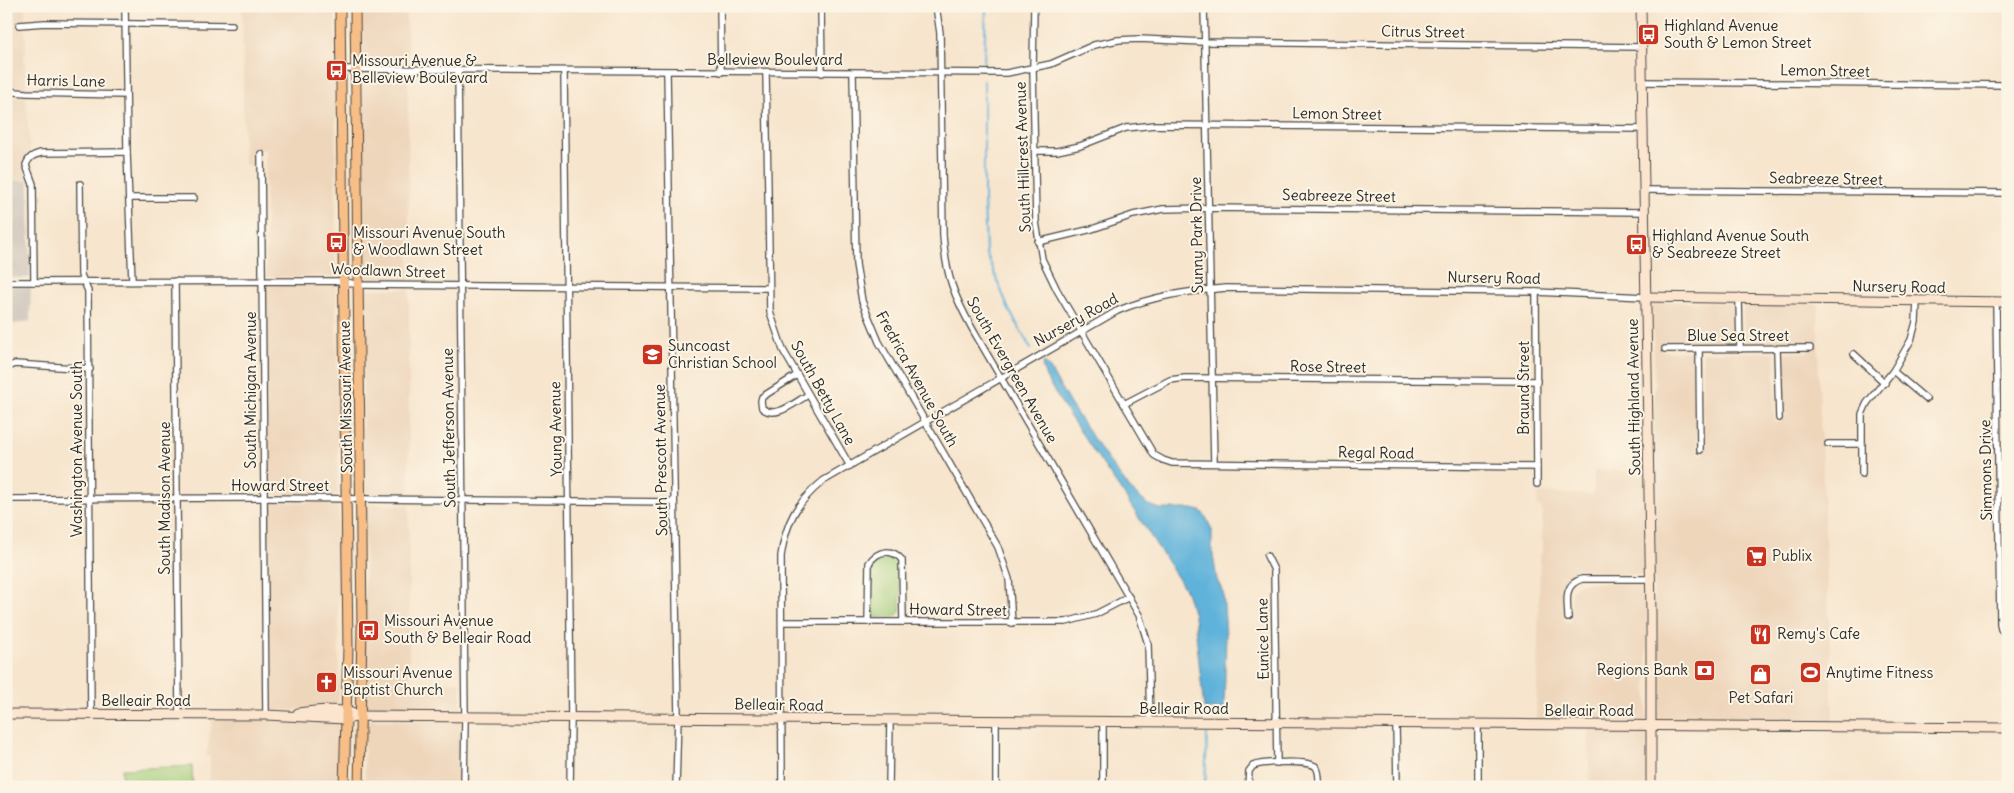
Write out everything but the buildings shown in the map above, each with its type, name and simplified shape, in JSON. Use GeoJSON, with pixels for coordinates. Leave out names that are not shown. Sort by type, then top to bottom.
{"type":"FeatureCollection","features":[{"type":"Feature","properties":{"kind":"main road","name":"South Missouri Avenue"},"geometry":{"type":"LineString","coordinates":[[340,6],[348,647],[344,787]]}},
{"type":"Feature","properties":{"kind":"main road","name":"South Missouri Avenue"},"geometry":{"type":"LineString","coordinates":[[355,6],[362,638],[359,787]]}},
{"type":"Feature","properties":{"kind":"main road","name":"South Highland Avenue"},"geometry":{"type":"LineString","coordinates":[[1641,6],[1650,579],[1651,787]]}},
{"type":"Feature","properties":{"kind":"main road","name":"Nursery Road"},"geometry":{"type":"LineString","coordinates":[[1645,296],[2008,302]]}},
{"type":"Feature","properties":{"kind":"main road","name":"Belleair Road"},"geometry":{"type":"LineString","coordinates":[[6,714],[285,716],[315,711],[360,716],[2008,728]]}},
{"type":"Feature","properties":{"kind":"street"},"geometry":{"type":"LineString","coordinates":[[125,6],[127,152],[132,281]]}},
{"type":"Feature","properties":{"kind":"street"},"geometry":{"type":"LineString","coordinates":[[720,6],[721,72]]}},
{"type":"Feature","properties":{"kind":"street"},"geometry":{"type":"LineString","coordinates":[[821,6],[822,73]]}},
{"type":"Feature","properties":{"kind":"street","name":"South Evergreen Avenue"},"geometry":{"type":"LineString","coordinates":[[936,6],[940,34],[945,260],[954,295],[1140,615],[1148,644],[1150,722]]}},
{"type":"Feature","properties":{"kind":"street","name":"South Hillcrest Avenue"},"geometry":{"type":"LineString","coordinates":[[1034,6],[1033,68],[1036,222],[1042,259],[1049,275],[1154,455],[1172,463],[1214,464]]}},
{"type":"Feature","properties":{"kind":"street","name":"Sunny Park Drive"},"geometry":{"type":"LineString","coordinates":[[1204,6],[1203,42],[1214,378],[1214,464]]}},
{"type":"Feature","properties":{"kind":"street"},"geometry":{"type":"LineString","coordinates":[[19,25],[45,23],[232,24]]}},
{"type":"Feature","properties":{"kind":"street","name":"Belleview Boulevard"},"geometry":{"type":"LineString","coordinates":[[341,69],[1007,73],[1051,64],[1094,45],[1118,40],[1139,38],[1203,42]]}},
{"type":"Feature","properties":{"kind":"street","name":"Citrus Street"},"geometry":{"type":"LineString","coordinates":[[1203,42],[1642,47]]}},
{"type":"Feature","properties":{"kind":"street","name":"South Jefferson Avenue"},"geometry":{"type":"LineString","coordinates":[[458,70],[465,716],[464,787]]}},
{"type":"Feature","properties":{"kind":"street","name":"Young Avenue"},"geometry":{"type":"LineString","coordinates":[[564,71],[571,718],[570,787]]}},
{"type":"Feature","properties":{"kind":"street","name":"South Prescott Avenue"},"geometry":{"type":"LineString","coordinates":[[667,72],[678,718],[676,787]]}},
{"type":"Feature","properties":{"kind":"street","name":"South Betty Lane"},"geometry":{"type":"LineString","coordinates":[[766,72],[768,288],[770,312],[782,350],[850,466],[810,492],[791,517],[784,536],[781,556],[782,787]]}},
{"type":"Feature","properties":{"kind":"street","name":"Fredrica Avenue South"},"geometry":{"type":"LineString","coordinates":[[853,73],[856,264],[862,301],[879,342],[998,547],[1009,579],[1012,623]]}},
{"type":"Feature","properties":{"kind":"street","name":"Lemon Street"},"geometry":{"type":"LineString","coordinates":[[1642,82],[2008,85]]}},
{"type":"Feature","properties":{"kind":"street","name":"Harris Lane"},"geometry":{"type":"LineString","coordinates":[[6,90],[26,93],[126,95]]}},
{"type":"Feature","properties":{"kind":"street","name":"Lemon Street"},"geometry":{"type":"LineString","coordinates":[[1035,151],[1057,151],[1080,146],[1126,128],[1155,125],[1643,129]]}},
{"type":"Feature","properties":{"kind":"street"},"geometry":{"type":"LineString","coordinates":[[34,282],[33,184],[26,165],[33,155],[41,153],[127,152]]}},
{"type":"Feature","properties":{"kind":"street","name":"South Michigan Avenue"},"geometry":{"type":"LineString","coordinates":[[261,154],[266,715]]}},
{"type":"Feature","properties":{"kind":"street","name":"Washington Avenue South"},"geometry":{"type":"LineString","coordinates":[[80,184],[81,275],[88,291],[90,368],[91,714]]}},
{"type":"Feature","properties":{"kind":"street","name":"Seabreeze Street"},"geometry":{"type":"LineString","coordinates":[[1644,190],[2008,193]]}},
{"type":"Feature","properties":{"kind":"street"},"geometry":{"type":"LineString","coordinates":[[129,198],[194,198]]}},
{"type":"Feature","properties":{"kind":"street","name":"Seabreeze Street"},"geometry":{"type":"LineString","coordinates":[[1038,242],[1092,229],[1133,215],[1163,209],[1644,212]]}},
{"type":"Feature","properties":{"kind":"street","name":"South Madison Avenue"},"geometry":{"type":"LineString","coordinates":[[175,281],[179,715]]}},
{"type":"Feature","properties":{"kind":"street","name":"Woodlawn Street"},"geometry":{"type":"LineString","coordinates":[[6,282],[343,281],[358,285],[768,288]]}},
{"type":"Feature","properties":{"kind":"street","name":"Nursery Road"},"geometry":{"type":"LineString","coordinates":[[850,466],[1117,311],[1141,301],[1176,293],[1210,290],[1536,292],[1645,296]]}},
{"type":"Feature","properties":{"kind":"street","name":"Braund Street"},"geometry":{"type":"LineString","coordinates":[[1536,292],[1537,484]]}},
{"type":"Feature","properties":{"kind":"street"},"geometry":{"type":"LineString","coordinates":[[1739,299],[1740,349]]}},
{"type":"Feature","properties":{"kind":"street"},"geometry":{"type":"LineString","coordinates":[[1862,474],[1862,414],[1868,403],[1893,371],[1914,332],[1917,300]]}},
{"type":"Feature","properties":{"kind":"street","name":"Simmons Drive"},"geometry":{"type":"LineString","coordinates":[[1996,302],[2000,622],[2001,629],[2008,636]]}},
{"type":"Feature","properties":{"kind":"street","name":"Blue Sea Street"},"geometry":{"type":"LineString","coordinates":[[1665,349],[1810,348]]}},
{"type":"Feature","properties":{"kind":"street"},"geometry":{"type":"LineString","coordinates":[[1700,349],[1700,450]]}},
{"type":"Feature","properties":{"kind":"street"},"geometry":{"type":"LineString","coordinates":[[1777,349],[1778,418]]}},
{"type":"Feature","properties":{"kind":"street"},"geometry":{"type":"LineString","coordinates":[[1854,354],[1885,383]]}},
{"type":"Feature","properties":{"kind":"street"},"geometry":{"type":"LineString","coordinates":[[6,368],[15,364],[90,368]]}},
{"type":"Feature","properties":{"kind":"street"},"geometry":{"type":"LineString","coordinates":[[1893,371],[1926,399]]}},
{"type":"Feature","properties":{"kind":"street"},"geometry":{"type":"LineString","coordinates":[[797,375],[766,393],[761,402],[762,408],[768,413],[776,413],[808,395]]}},
{"type":"Feature","properties":{"kind":"street","name":"Rose Street"},"geometry":{"type":"LineString","coordinates":[[1124,404],[1170,380],[1214,378],[1537,381]]}},
{"type":"Feature","properties":{"kind":"street"},"geometry":{"type":"LineString","coordinates":[[1828,444],[1862,444]]}},
{"type":"Feature","properties":{"kind":"street","name":"Regal Road"},"geometry":{"type":"LineString","coordinates":[[1214,464],[1537,467]]}},
{"type":"Feature","properties":{"kind":"street","name":"Howard Street"},"geometry":{"type":"LineString","coordinates":[[6,499],[346,498],[361,500],[674,502]]}},
{"type":"Feature","properties":{"kind":"street"},"geometry":{"type":"LineString","coordinates":[[868,622],[869,562],[877,554],[885,552],[897,555],[902,560],[903,622]]}},
{"type":"Feature","properties":{"kind":"street","name":"Eunice Lane"},"geometry":{"type":"LineString","coordinates":[[1267,556],[1274,570],[1277,763]]}},
{"type":"Feature","properties":{"kind":"street"},"geometry":{"type":"LineString","coordinates":[[1568,618],[1568,589],[1575,581],[1582,579],[1650,579]]}},
{"type":"Feature","properties":{"kind":"street","name":"Howard Street"},"geometry":{"type":"LineString","coordinates":[[782,622],[1050,624],[1079,620],[1096,614],[1129,596]]}},
{"type":"Feature","properties":{"kind":"street"},"geometry":{"type":"LineString","coordinates":[[889,787],[890,720]]}},
{"type":"Feature","properties":{"kind":"street"},"geometry":{"type":"LineString","coordinates":[[996,721],[996,787]]}},
{"type":"Feature","properties":{"kind":"street"},"geometry":{"type":"LineString","coordinates":[[1102,787],[1103,722]]}},
{"type":"Feature","properties":{"kind":"street"},"geometry":{"type":"LineString","coordinates":[[1396,724],[1397,787]]}},
{"type":"Feature","properties":{"kind":"street"},"geometry":{"type":"LineString","coordinates":[[1478,724],[1478,787]]}},
{"type":"Feature","properties":{"kind":"street"},"geometry":{"type":"LineString","coordinates":[[1248,787],[1249,771],[1253,766],[1277,763],[1309,763],[1314,765],[1318,770],[1319,787]]}},
{"type":"Feature","properties":{"kind":"shaded area"},"geometry":{"type":"Polygon","coordinates":[[[6,6],[25,6],[25,20],[15,21],[16,29],[25,28],[26,89],[6,86],[6,6]]]}},
{"type":"Feature","properties":{"kind":"shaded area"},"geometry":{"type":"Polygon","coordinates":[[[242,6],[335,6],[336,277],[266,277],[265,150],[257,150],[258,169],[244,164],[242,6]]]}},
{"type":"Feature","properties":{"kind":"shaded area"},"geometry":{"type":"Polygon","coordinates":[[[359,6],[405,6],[408,65],[359,65],[359,6]]]}},
{"type":"Feature","properties":{"kind":"shaded area"},"geometry":{"type":"Polygon","coordinates":[[[359,73],[408,73],[409,281],[362,281],[359,73]]]}},
{"type":"Feature","properties":{"kind":"shaded area"},"geometry":{"type":"Polygon","coordinates":[[[6,95],[26,97],[30,151],[25,158],[23,167],[29,181],[6,180],[6,95]]]}},
{"type":"Feature","properties":{"kind":"shaded area"},"geometry":{"type":"Polygon","coordinates":[[[6,180],[29,181],[30,278],[6,278],[6,180]]]}},
{"type":"Feature","properties":{"kind":"shaded area"},"geometry":{"type":"Polygon","coordinates":[[[266,285],[336,285],[338,494],[268,494],[266,285]]]}},
{"type":"Feature","properties":{"kind":"shaded area"},"geometry":{"type":"Polygon","coordinates":[[[6,286],[31,286],[30,321],[6,326],[6,286]]]}},
{"type":"Feature","properties":{"kind":"shaded area"},"geometry":{"type":"Polygon","coordinates":[[[362,289],[409,289],[409,496],[364,496],[362,289]]]}},
{"type":"Feature","properties":{"kind":"shaded area"},"geometry":{"type":"Polygon","coordinates":[[[1652,301],[1735,303],[1736,343],[1660,343],[1661,351],[1696,352],[1697,454],[1704,454],[1703,352],[1774,352],[1775,422],[1782,422],[1781,352],[1808,352],[1809,344],[1744,343],[1743,303],[1818,304],[1819,387],[1833,723],[1654,721],[1653,455],[1655,383],[1652,301]]]}},
{"type":"Feature","properties":{"kind":"shaded area"},"geometry":{"type":"Polygon","coordinates":[[[1594,470],[1645,472],[1647,575],[1582,575],[1569,580],[1565,588],[1564,622],[1571,622],[1572,590],[1577,585],[1582,583],[1647,583],[1647,721],[1536,721],[1540,556],[1542,553],[1542,510],[1541,507],[1537,507],[1538,493],[1593,495],[1594,470]]]}},
{"type":"Feature","properties":{"kind":"shaded area"},"geometry":{"type":"Polygon","coordinates":[[[268,502],[338,503],[339,707],[270,711],[268,502]]]}},
{"type":"Feature","properties":{"kind":"shaded area"},"geometry":{"type":"Polygon","coordinates":[[[365,504],[409,505],[409,683],[461,682],[461,712],[364,711],[365,504]]]}},
{"type":"Feature","properties":{"kind":"shaded area"},"geometry":{"type":"Polygon","coordinates":[[[213,719],[339,723],[339,787],[210,787],[210,756],[206,756],[213,719]]]}},
{"type":"Feature","properties":{"kind":"shaded area"},"geometry":{"type":"Polygon","coordinates":[[[364,720],[461,721],[460,787],[365,787],[364,720]]]}},
{"type":"Feature","properties":{"kind":"shaded area"},"geometry":{"type":"Polygon","coordinates":[[[1588,729],[1647,729],[1647,787],[1590,787],[1588,729]]]}},
{"type":"Feature","properties":{"kind":"green space"},"geometry":{"type":"Polygon","coordinates":[[[887,555],[896,559],[900,568],[900,612],[895,617],[875,617],[871,612],[872,567],[877,558],[887,555]]]}},
{"type":"Feature","properties":{"kind":"green space"},"geometry":{"type":"Polygon","coordinates":[[[192,766],[193,787],[122,787],[122,769],[192,766]]]}},
{"type":"Feature","properties":{"kind":"water"},"geometry":{"type":"Polygon","coordinates":[[[1044,362],[1108,460],[1131,490],[1148,505],[1160,509],[1192,509],[1201,511],[1206,517],[1212,530],[1212,549],[1217,580],[1223,592],[1226,636],[1224,709],[1204,709],[1194,615],[1185,589],[1124,495],[1068,414],[1046,378],[1042,366],[1044,362]]]}},
{"type":"Feature","properties":{"kind":"waterway"},"geometry":{"type":"LineString","coordinates":[[984,65],[986,6]]}},
{"type":"Feature","properties":{"kind":"waterway"},"geometry":{"type":"LineString","coordinates":[[984,81],[986,252],[1009,310],[1031,349]]}},
{"type":"Feature","properties":{"kind":"waterway"},"geometry":{"type":"LineString","coordinates":[[1205,787],[1207,734]]}},
{"type":"Feature","properties":{"kind":"place","name":"Highland Avenue South & Lemon Street"},"geometry":{"type":"Point","coordinates":[1648,35]}},
{"type":"Feature","properties":{"kind":"place","name":"Missouri Avenue & Belleview Boulevard"},"geometry":{"type":"Point","coordinates":[336,70]}},
{"type":"Feature","properties":{"kind":"place","name":"Missouri Avenue South & Woodlawn Street"},"geometry":{"type":"Point","coordinates":[337,242]}},
{"type":"Feature","properties":{"kind":"place","name":"Highland Avenue South & Seabreeze Street"},"geometry":{"type":"Point","coordinates":[1636,245]}},
{"type":"Feature","properties":{"kind":"place","name":"Suncoast Christian School"},"geometry":{"type":"Point","coordinates":[652,355]}},
{"type":"Feature","properties":{"kind":"place","name":"Publix"},"geometry":{"type":"Point","coordinates":[1756,556]}},
{"type":"Feature","properties":{"kind":"place","name":"Missouri Avenue South & Belleair Road"},"geometry":{"type":"Point","coordinates":[368,630]}},
{"type":"Feature","properties":{"kind":"place","name":"Remy's Cafe"},"geometry":{"type":"Point","coordinates":[1761,634]}},
{"type":"Feature","properties":{"kind":"place","name":"Regions Bank"},"geometry":{"type":"Point","coordinates":[1704,670]}},
{"type":"Feature","properties":{"kind":"place","name":"Anytime Fitness"},"geometry":{"type":"Point","coordinates":[1810,673]}},
{"type":"Feature","properties":{"kind":"place","name":"Pet Safari"},"geometry":{"type":"Point","coordinates":[1761,675]}},
{"type":"Feature","properties":{"kind":"place","name":"Missouri Avenue Baptist Church"},"geometry":{"type":"Point","coordinates":[327,682]}}]}
